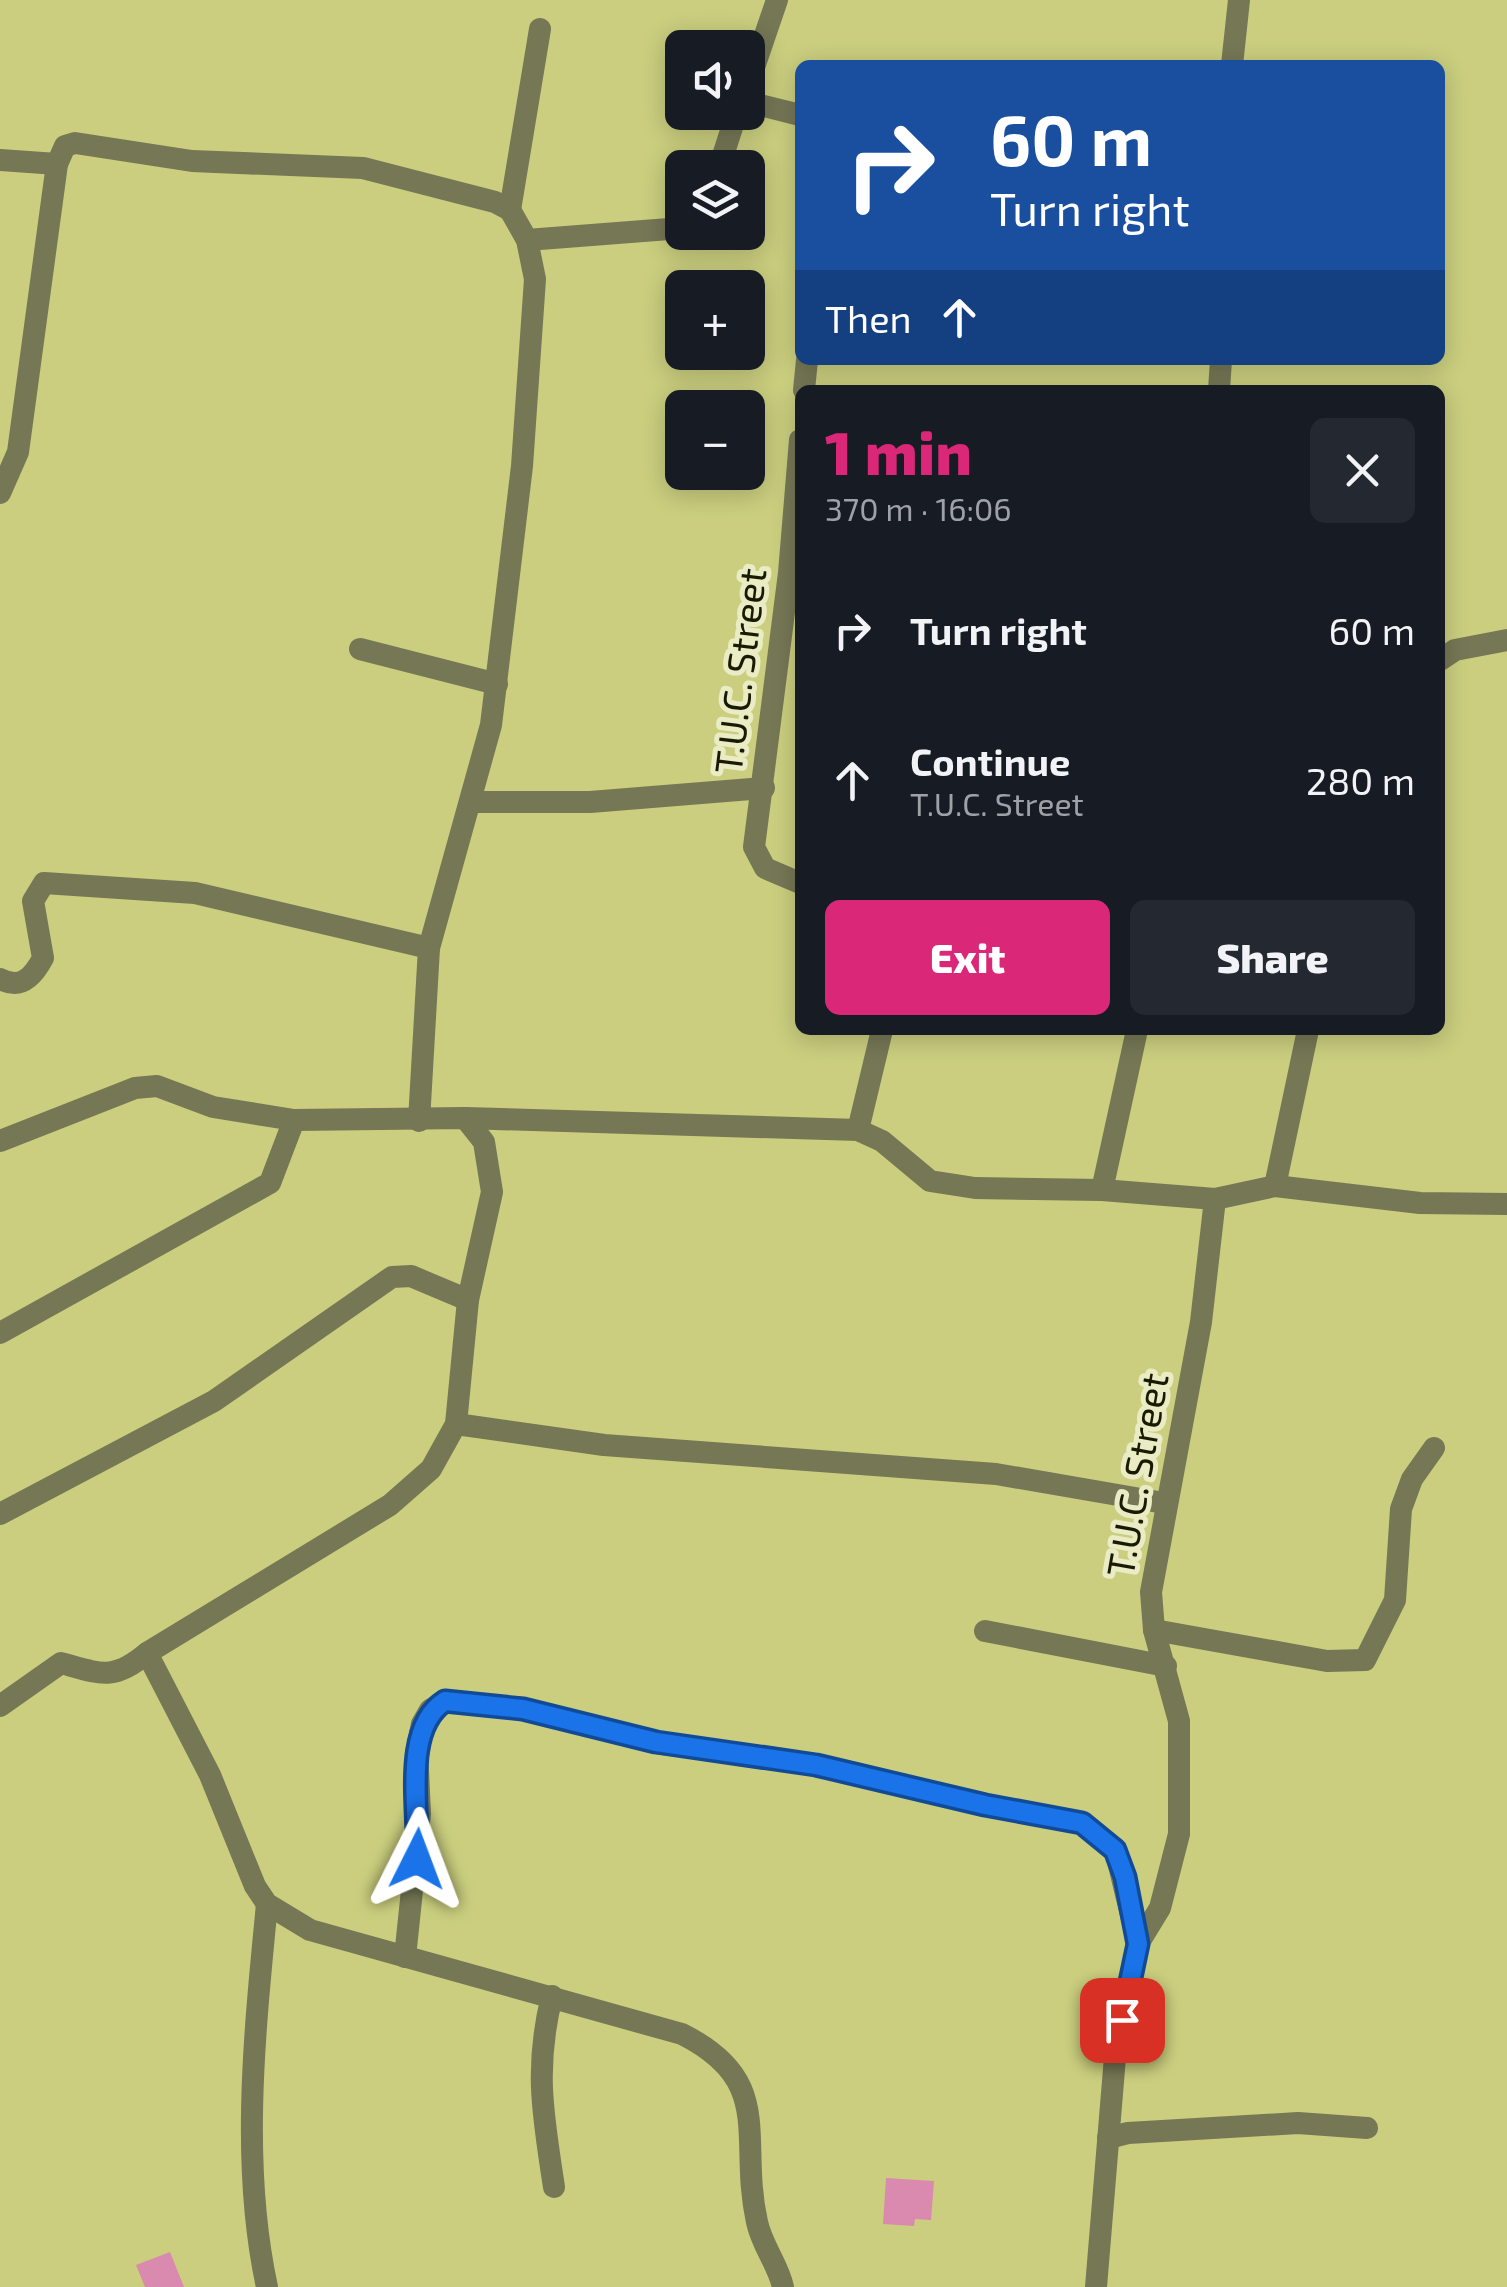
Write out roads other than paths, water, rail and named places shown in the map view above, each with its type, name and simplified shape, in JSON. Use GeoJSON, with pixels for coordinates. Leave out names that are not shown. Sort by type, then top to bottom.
{"type":"FeatureCollection","features":[{"type":"Feature","properties":{"kind":"street"},"geometry":{"type":"LineString","coordinates":[[765,35],[777,0]]}},
{"type":"Feature","properties":{"kind":"street"},"geometry":{"type":"LineString","coordinates":[[1233,60],[1240,0]]}},
{"type":"Feature","properties":{"kind":"street"},"geometry":{"type":"LineString","coordinates":[[510,210],[540,29]]}},
{"type":"Feature","properties":{"kind":"street"},"geometry":{"type":"LineString","coordinates":[[765,106],[795,113]]}},
{"type":"Feature","properties":{"kind":"street"},"geometry":{"type":"LineString","coordinates":[[0,493],[18,452],[57,164],[60,152],[76,143],[192,161],[363,168],[495,202],[510,210],[527,240],[536,278],[532,340],[496,684],[472,802],[429,948],[418,1121]]}},
{"type":"Feature","properties":{"kind":"street"},"geometry":{"type":"LineString","coordinates":[[0,160],[57,164]]}},
{"type":"Feature","properties":{"kind":"street"},"geometry":{"type":"LineString","coordinates":[[527,240],[665,229]]}},
{"type":"Feature","properties":{"kind":"street","name":"T.U.C. Street"},"geometry":{"type":"LineString","coordinates":[[795,488],[764,788],[754,817],[754,847],[766,868],[795,881]]}},
{"type":"Feature","properties":{"kind":"street"},"geometry":{"type":"LineString","coordinates":[[1445,657],[1456,650],[1507,640]]}},
{"type":"Feature","properties":{"kind":"street"},"geometry":{"type":"LineString","coordinates":[[360,649],[496,684]]}},
{"type":"Feature","properties":{"kind":"street"},"geometry":{"type":"LineString","coordinates":[[472,802],[590,802],[764,788]]}},
{"type":"Feature","properties":{"kind":"street"},"geometry":{"type":"LineString","coordinates":[[0,979],[12,985],[22,983],[43,958],[33,901],[44,884],[195,893],[429,948]]}},
{"type":"Feature","properties":{"kind":"street"},"geometry":{"type":"LineString","coordinates":[[858,1130],[881,1035]]}},
{"type":"Feature","properties":{"kind":"street"},"geometry":{"type":"LineString","coordinates":[[1102,1190],[1137,1035]]}},
{"type":"Feature","properties":{"kind":"street"},"geometry":{"type":"LineString","coordinates":[[1275,1186],[1307,1035]]}},
{"type":"Feature","properties":{"kind":"street"},"geometry":{"type":"LineString","coordinates":[[0,1141],[146,1087],[181,1092],[213,1107],[294,1120],[465,1118],[858,1130],[882,1141],[930,1181],[975,1188],[1102,1190],[1216,1199],[1275,1186],[1420,1203],[1507,1204]]}},
{"type":"Feature","properties":{"kind":"street"},"geometry":{"type":"LineString","coordinates":[[0,1706],[61,1663],[96,1672],[123,1673],[147,1653],[390,1505],[431,1469],[456,1424],[468,1300],[492,1192],[484,1142],[465,1118]]}},
{"type":"Feature","properties":{"kind":"street"},"geometry":{"type":"LineString","coordinates":[[0,1333],[270,1184],[294,1120]]}},
{"type":"Feature","properties":{"kind":"street","name":"T.U.C. Street"},"geometry":{"type":"LineString","coordinates":[[1096,2287],[1114,2058],[1138,1944],[1160,1908],[1180,1834],[1179,1721],[1154,1630],[1151,1592],[1164,1504],[1201,1322],[1216,1199]]}},
{"type":"Feature","properties":{"kind":"street"},"geometry":{"type":"LineString","coordinates":[[0,1514],[214,1401],[392,1278],[411,1276],[468,1300]]}},
{"type":"Feature","properties":{"kind":"street"},"geometry":{"type":"LineString","coordinates":[[456,1424],[604,1445],[996,1474],[1164,1504]]}},
{"type":"Feature","properties":{"kind":"street"},"geometry":{"type":"LineString","coordinates":[[1154,1630],[1327,1660],[1365,1660],[1396,1600],[1401,1509],[1412,1479],[1434,1448]]}},
{"type":"Feature","properties":{"kind":"street"},"geometry":{"type":"LineString","coordinates":[[985,1631],[1166,1666]]}},
{"type":"Feature","properties":{"kind":"street"},"geometry":{"type":"LineString","coordinates":[[147,1653],[210,1775],[234,1829],[245,1868],[267,1904],[310,1930],[682,2034],[714,2050],[737,2074],[748,2110],[757,2224],[784,2287]]}},
{"type":"Feature","properties":{"kind":"street"},"geometry":{"type":"LineString","coordinates":[[405,1957],[419,1829],[416,1749],[422,1724],[445,1701],[523,1709],[656,1742],[816,1765],[985,1805],[1082,1823],[1115,1850],[1138,1944]]}},
{"type":"Feature","properties":{"kind":"street"},"geometry":{"type":"LineString","coordinates":[[266,2287],[255,2203],[254,2108],[267,1904]]}},
{"type":"Feature","properties":{"kind":"street"},"geometry":{"type":"LineString","coordinates":[[552,1996],[541,2039],[538,2081],[554,2187]]}},
{"type":"Feature","properties":{"kind":"street"},"geometry":{"type":"LineString","coordinates":[[1108,2138],[1128,2133],[1298,2124],[1367,2128]]}}]}
